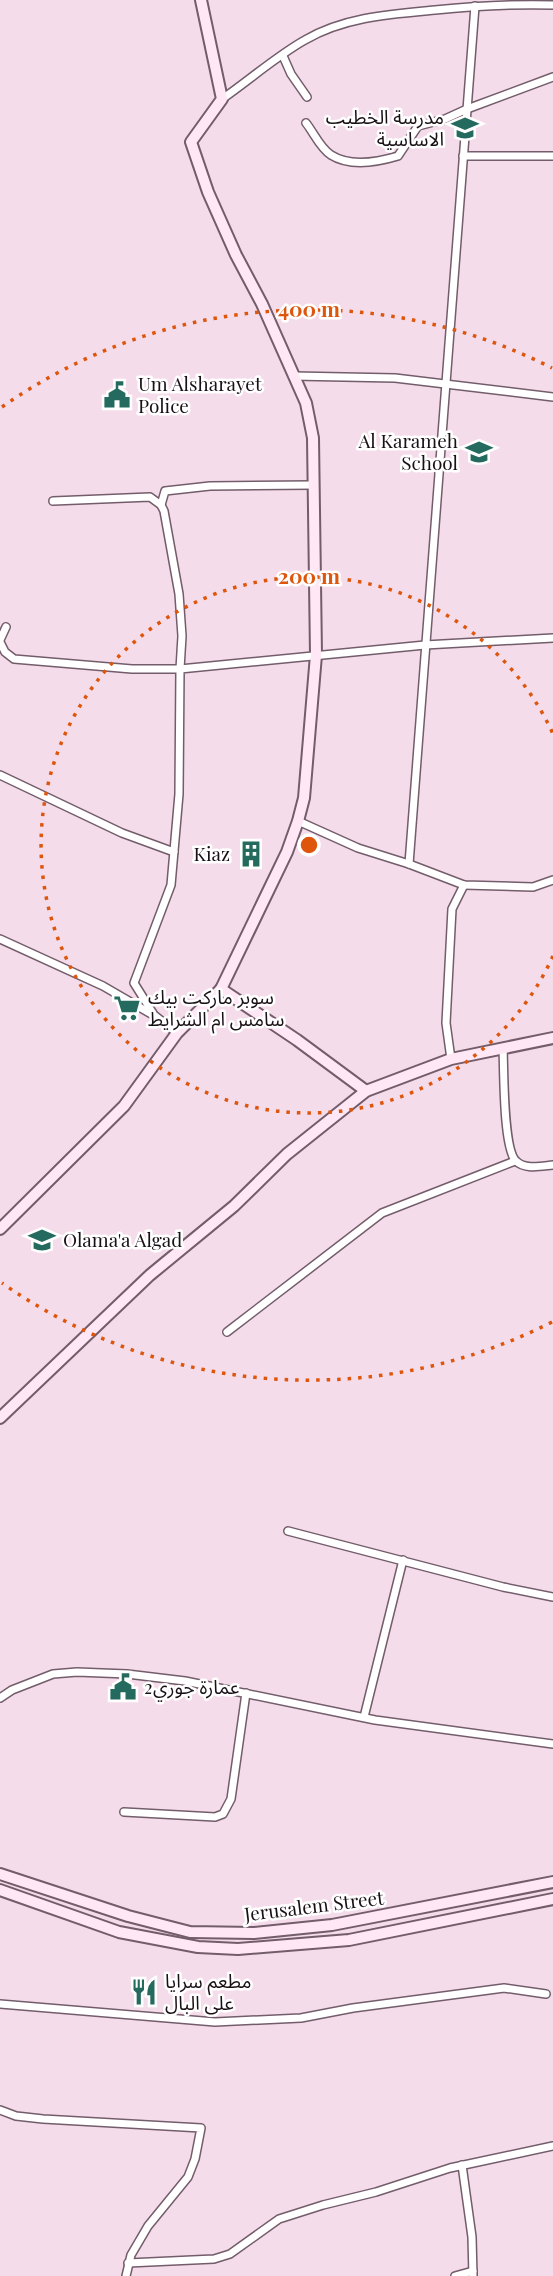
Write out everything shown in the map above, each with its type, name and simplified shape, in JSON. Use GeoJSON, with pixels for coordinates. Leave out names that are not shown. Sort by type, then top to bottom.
{"type":"FeatureCollection","features":[{"type":"Feature","properties":{"kind":"street"},"geometry":{"type":"LineString","coordinates":[[201,0],[222,99]]}},
{"type":"Feature","properties":{"kind":"street"},"geometry":{"type":"LineString","coordinates":[[436,0],[436,10]]}},
{"type":"Feature","properties":{"kind":"street"},"geometry":{"type":"LineString","coordinates":[[0,1228],[124,1105],[177,1033],[221,989],[257,918],[298,821],[304,797],[316,655],[313,438],[306,403],[262,304],[236,255],[208,191],[191,142],[222,99],[305,40],[346,24],[381,15],[475,6],[553,5]]}},
{"type":"Feature","properties":{"kind":"street"},"geometry":{"type":"LineString","coordinates":[[409,864],[475,6]]}},
{"type":"Feature","properties":{"kind":"street"},"geometry":{"type":"LineString","coordinates":[[283,56],[307,97]]}},
{"type":"Feature","properties":{"kind":"street"},"geometry":{"type":"LineString","coordinates":[[306,123],[331,155],[351,162],[378,162],[398,156],[418,126],[445,119],[553,77]]}},
{"type":"Feature","properties":{"kind":"street"},"geometry":{"type":"LineString","coordinates":[[463,156],[553,156]]}},
{"type":"Feature","properties":{"kind":"street"},"geometry":{"type":"LineString","coordinates":[[293,376],[396,378],[553,397]]}},
{"type":"Feature","properties":{"kind":"street"},"geometry":{"type":"LineString","coordinates":[[161,505],[165,491],[210,486],[313,485]]}},
{"type":"Feature","properties":{"kind":"street"},"geometry":{"type":"LineString","coordinates":[[53,501],[145,497],[155,499],[161,505],[167,525],[179,594],[182,636],[179,794],[171,885],[134,984],[153,1015]]}},
{"type":"Feature","properties":{"kind":"street"},"geometry":{"type":"LineString","coordinates":[[6,627],[0,641],[5,652],[14,659],[132,669],[237,665],[425,645],[553,638]]}},
{"type":"Feature","properties":{"kind":"street"},"geometry":{"type":"LineString","coordinates":[[0,775],[37,790],[122,833],[174,852]]}},
{"type":"Feature","properties":{"kind":"street"},"geometry":{"type":"LineString","coordinates":[[298,821],[358,848],[464,885],[533,887],[553,880]]}},
{"type":"Feature","properties":{"kind":"street"},"geometry":{"type":"LineString","coordinates":[[451,1059],[446,1023],[452,909],[464,885]]}},
{"type":"Feature","properties":{"kind":"street"},"geometry":{"type":"LineString","coordinates":[[0,939],[103,986],[153,1015],[177,1033]]}},
{"type":"Feature","properties":{"kind":"street"},"geometry":{"type":"LineString","coordinates":[[221,989],[366,1091]]}},
{"type":"Feature","properties":{"kind":"street"},"geometry":{"type":"LineString","coordinates":[[0,1419],[150,1275],[234,1206],[288,1154],[366,1091],[451,1059],[553,1038]]}},
{"type":"Feature","properties":{"kind":"street"},"geometry":{"type":"LineString","coordinates":[[503,1048],[508,1146],[515,1161],[526,1166],[553,1165]]}},
{"type":"Feature","properties":{"kind":"street"},"geometry":{"type":"LineString","coordinates":[[227,1332],[382,1213],[515,1161]]}},
{"type":"Feature","properties":{"kind":"street"},"geometry":{"type":"LineString","coordinates":[[288,1531],[503,1587],[553,1597]]}},
{"type":"Feature","properties":{"kind":"street"},"geometry":{"type":"LineString","coordinates":[[364,1717],[403,1560]]}},
{"type":"Feature","properties":{"kind":"street"},"geometry":{"type":"LineString","coordinates":[[0,1698],[12,1690],[53,1674],[77,1672],[185,1681],[364,1717],[553,1744]]}},
{"type":"Feature","properties":{"kind":"street"},"geometry":{"type":"LineString","coordinates":[[124,1812],[215,1817],[223,1814],[231,1799],[246,1693]]}},
{"type":"Feature","properties":{"kind":"street","name":"Jerusalem Street"},"geometry":{"type":"LineString","coordinates":[[0,1874],[128,1916],[190,1932],[241,1933],[332,1925],[553,1882]]}},
{"type":"Feature","properties":{"kind":"street","name":"Jerusalem Street"},"geometry":{"type":"LineString","coordinates":[[0,1890],[118,1932],[198,1947],[238,1949],[349,1940],[553,1899]]}},
{"type":"Feature","properties":{"kind":"street"},"geometry":{"type":"LineString","coordinates":[[0,2004],[226,2022],[302,2018],[353,2008],[504,1988],[546,1994]]}},
{"type":"Feature","properties":{"kind":"street"},"geometry":{"type":"LineString","coordinates":[[0,2110],[16,2116],[43,2119],[201,2127],[195,2159],[188,2177],[148,2225],[128,2263],[126,2276]]}},
{"type":"Feature","properties":{"kind":"street"},"geometry":{"type":"LineString","coordinates":[[128,2263],[214,2259],[230,2254],[279,2219],[323,2204],[376,2192],[462,2165],[553,2146]]}},
{"type":"Feature","properties":{"kind":"street"},"geometry":{"type":"LineString","coordinates":[[455,2276],[473,2274],[472,2237],[462,2165]]}},
{"type":"Feature","properties":{"kind":"place","name":"مدرسة الخطيب الاساسية"},"geometry":{"type":"Point","coordinates":[465,128]}},
{"type":"Feature","properties":{"kind":"place","name":"Um Alsharayet Police"},"geometry":{"type":"Point","coordinates":[117,395]}},
{"type":"Feature","properties":{"kind":"place","name":"Al Karameh School"},"geometry":{"type":"Point","coordinates":[479,452]}},
{"type":"Feature","properties":{"kind":"place","name":"Kiaz"},"geometry":{"type":"Point","coordinates":[251,854]}},
{"type":"Feature","properties":{"kind":"place","name":"سوبر ماركت بيك سامس ام الشرايط"},"geometry":{"type":"Point","coordinates":[127,1008]}},
{"type":"Feature","properties":{"kind":"place","name":"Olama'a Algad"},"geometry":{"type":"Point","coordinates":[42,1240]}},
{"type":"Feature","properties":{"kind":"place","name":"عمارة جوري2"},"geometry":{"type":"Point","coordinates":[123,1687]}},
{"type":"Feature","properties":{"kind":"place","name":"مطعم سرايا على البال"},"geometry":{"type":"Point","coordinates":[144,1992]}}]}
